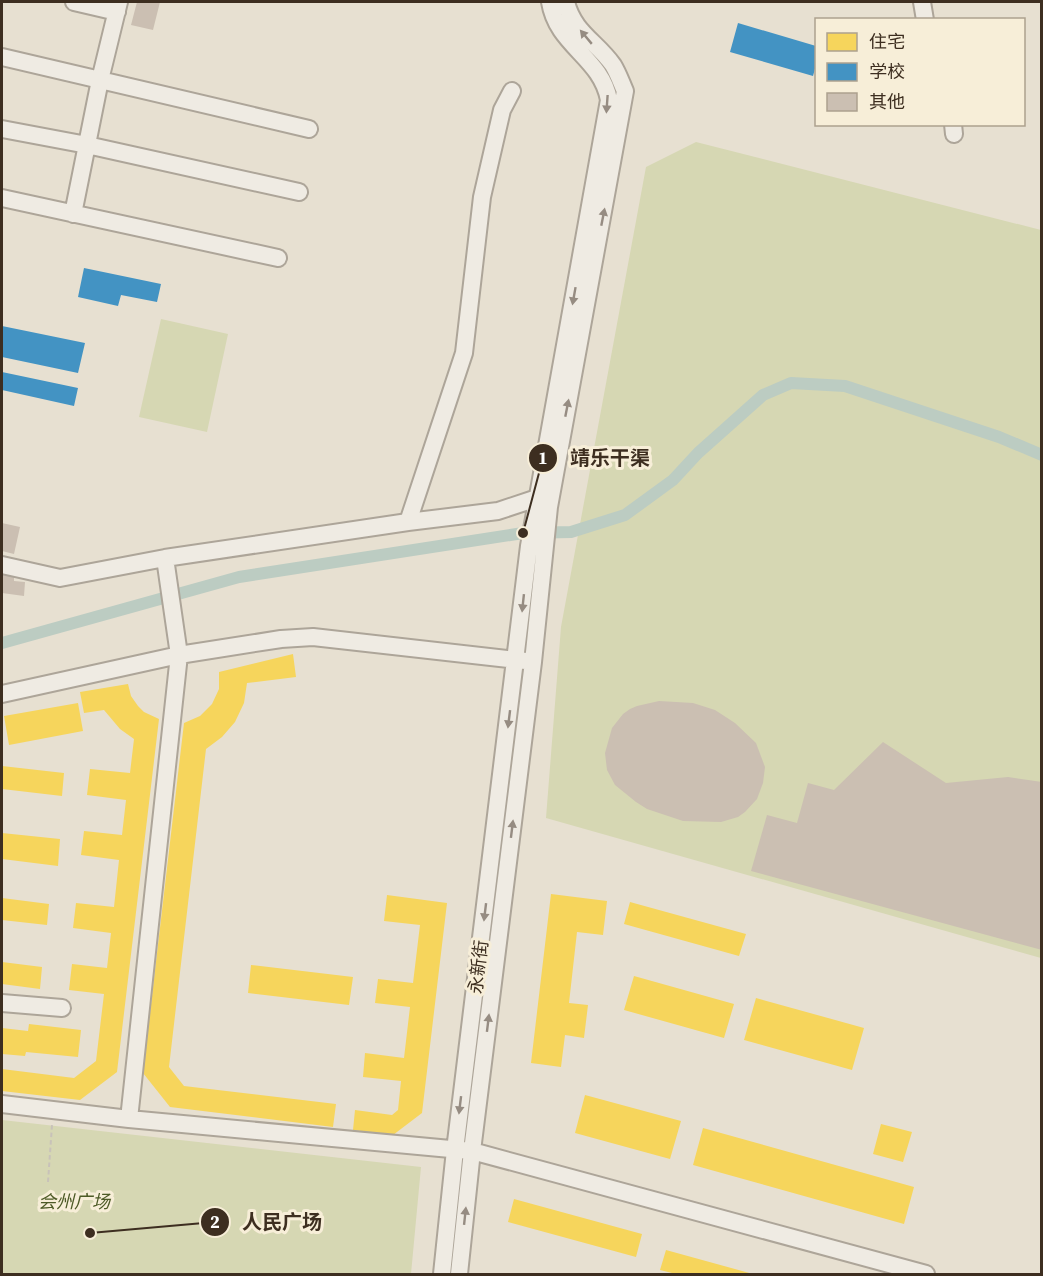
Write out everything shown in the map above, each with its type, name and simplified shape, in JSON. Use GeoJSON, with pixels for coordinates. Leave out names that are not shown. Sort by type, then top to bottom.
{"type":"FeatureCollection","features":[{"type":"Feature","properties":{"kind":"street"},"geometry":{"type":"LineString","coordinates":[[73,214],[100,80],[118,7],[74,2]]}},
{"type":"Feature","properties":{"kind":"street"},"geometry":{"type":"LineString","coordinates":[[540,504],[609,100],[607,87],[601,75],[565,36],[554,20],[550,2]]}},
{"type":"Feature","properties":{"kind":"street"},"geometry":{"type":"LineString","coordinates":[[540,504],[625,91],[611,63],[587,39],[569,16],[566,2]]}},
{"type":"Feature","properties":{"kind":"street"},"geometry":{"type":"LineString","coordinates":[[922,2],[925,18]]}},
{"type":"Feature","properties":{"kind":"street"},"geometry":{"type":"LineString","coordinates":[[2,57],[309,129]]}},
{"type":"Feature","properties":{"kind":"street"},"geometry":{"type":"LineString","coordinates":[[408,522],[464,353],[482,197],[502,110],[512,91]]}},
{"type":"Feature","properties":{"kind":"street"},"geometry":{"type":"LineString","coordinates":[[2,129],[87,145],[299,192]]}},
{"type":"Feature","properties":{"kind":"street"},"geometry":{"type":"LineString","coordinates":[[2,198],[278,258]]}},
{"type":"Feature","properties":{"kind":"street"},"geometry":{"type":"LineString","coordinates":[[2,565],[60,578],[166,566],[408,522],[540,504]]}},
{"type":"Feature","properties":{"kind":"street","name":"永新街"},"geometry":{"type":"LineString","coordinates":[[442,1275],[463,1151],[524,661],[540,504]]}},
{"type":"Feature","properties":{"kind":"street"},"geometry":{"type":"LineString","coordinates":[[129,1119],[178,655],[166,566]]}},
{"type":"Feature","properties":{"kind":"street"},"geometry":{"type":"LineString","coordinates":[[2,694],[178,655],[281,639],[313,637],[524,661]]}},
{"type":"Feature","properties":{"kind":"street"},"geometry":{"type":"LineString","coordinates":[[2,1003],[62,1008]]}},
{"type":"Feature","properties":{"kind":"street"},"geometry":{"type":"LineString","coordinates":[[2,1104],[129,1119],[463,1151],[926,1275]]}},
{"type":"Feature","properties":{"kind":"street","name":"永新街"},"geometry":{"type":"LineString","coordinates":[[459,1275],[463,1151]]}},
{"type":"Feature","properties":{"kind":"path"},"geometry":{"type":"LineString","coordinates":[[48,1182],[53,1110]]}},
{"type":"Feature","properties":{"kind":"green space"},"geometry":{"type":"Polygon","coordinates":[[[696,142],[1041,230],[1041,958],[546,818],[561,627],[646,167],[696,142]]]}},
{"type":"Feature","properties":{"kind":"green space"},"geometry":{"type":"Polygon","coordinates":[[[161,319],[228,334],[207,432],[139,417],[161,319]]]}},
{"type":"Feature","properties":{"kind":"green space","name":"会州广场"},"geometry":{"type":"Polygon","coordinates":[[[2,1120],[421,1167],[411,1274],[2,1274],[2,1120]]]}},
{"type":"Feature","properties":{"kind":"building: 住宅"},"geometry":{"type":"Polygon","coordinates":[[[293,654],[296,677],[247,683],[244,703],[235,722],[222,737],[206,749],[169,1067],[184,1086],[336,1104],[333,1127],[170,1107],[143,1073],[184,723],[200,716],[212,704],[219,689],[219,672],[293,654]]]}},
{"type":"Feature","properties":{"kind":"building: 住宅"},"geometry":{"type":"Polygon","coordinates":[[[128,684],[131,696],[138,706],[144,712],[159,719],[117,1072],[80,1100],[2,1091],[2,1069],[74,1078],[96,1061],[104,994],[69,990],[72,964],[107,968],[111,933],[73,928],[76,903],[114,907],[119,860],[81,855],[84,831],[122,835],[126,800],[87,795],[90,769],[130,773],[134,739],[120,729],[104,710],[84,713],[80,692],[128,684]]]}},
{"type":"Feature","properties":{"kind":"building: 住宅"},"geometry":{"type":"Polygon","coordinates":[[[78,703],[83,731],[9,745],[4,716],[78,703]]]}},
{"type":"Feature","properties":{"kind":"building: 住宅"},"geometry":{"type":"Polygon","coordinates":[[[2,766],[64,773],[62,796],[2,789],[2,766]]]}},
{"type":"Feature","properties":{"kind":"building: 住宅"},"geometry":{"type":"Polygon","coordinates":[[[2,833],[60,839],[58,866],[2,859],[2,833]]]}},
{"type":"Feature","properties":{"kind":"building: 住宅"},"geometry":{"type":"Polygon","coordinates":[[[551,894],[607,901],[603,935],[577,932],[569,1003],[588,1005],[584,1038],[565,1035],[561,1067],[531,1063],[551,894]]]}},
{"type":"Feature","properties":{"kind":"building: 住宅"},"geometry":{"type":"Polygon","coordinates":[[[387,895],[447,903],[422,1113],[393,1135],[353,1130],[355,1110],[392,1115],[398,1110],[401,1081],[363,1077],[365,1053],[404,1058],[410,1007],[375,1003],[378,979],[413,983],[420,925],[384,921],[387,895]]]}},
{"type":"Feature","properties":{"kind":"building: 住宅"},"geometry":{"type":"Polygon","coordinates":[[[2,898],[49,904],[47,925],[2,920],[2,898]]]}},
{"type":"Feature","properties":{"kind":"building: 住宅"},"geometry":{"type":"Polygon","coordinates":[[[630,902],[746,934],[739,956],[624,924],[630,902]]]}},
{"type":"Feature","properties":{"kind":"building: 住宅"},"geometry":{"type":"Polygon","coordinates":[[[2,962],[42,967],[40,989],[2,984],[2,962]]]}},
{"type":"Feature","properties":{"kind":"building: 住宅"},"geometry":{"type":"Polygon","coordinates":[[[251,965],[353,977],[349,1005],[248,993],[251,965]]]}},
{"type":"Feature","properties":{"kind":"building: 住宅"},"geometry":{"type":"Polygon","coordinates":[[[634,976],[734,1004],[724,1038],[624,1010],[634,976]]]}},
{"type":"Feature","properties":{"kind":"building: 住宅"},"geometry":{"type":"Polygon","coordinates":[[[756,998],[864,1028],[852,1070],[744,1040],[756,998]]]}},
{"type":"Feature","properties":{"kind":"building: 住宅"},"geometry":{"type":"Polygon","coordinates":[[[29,1024],[81,1030],[78,1057],[26,1052],[25,1056],[2,1054],[2,1028],[28,1031],[29,1024]]]}},
{"type":"Feature","properties":{"kind":"building: 住宅"},"geometry":{"type":"Polygon","coordinates":[[[585,1095],[681,1121],[670,1159],[575,1133],[585,1095]]]}},
{"type":"Feature","properties":{"kind":"building: 住宅"},"geometry":{"type":"Polygon","coordinates":[[[881,1124],[912,1132],[903,1162],[873,1154],[881,1124]]]}},
{"type":"Feature","properties":{"kind":"building: 住宅"},"geometry":{"type":"Polygon","coordinates":[[[703,1128],[914,1187],[904,1224],[693,1165],[703,1128]]]}},
{"type":"Feature","properties":{"kind":"building: 住宅"},"geometry":{"type":"Polygon","coordinates":[[[514,1199],[642,1234],[636,1257],[508,1222],[514,1199]]]}},
{"type":"Feature","properties":{"kind":"building: 住宅"},"geometry":{"type":"Polygon","coordinates":[[[666,1250],[753,1274],[676,1274],[660,1270],[666,1250]]]}},
{"type":"Feature","properties":{"kind":"building: 学校"},"geometry":{"type":"Polygon","coordinates":[[[738,23],[815,46],[815,69],[813,76],[730,52],[738,23]]]}},
{"type":"Feature","properties":{"kind":"building: 学校"},"geometry":{"type":"Polygon","coordinates":[[[84,268],[161,284],[157,302],[121,295],[118,306],[78,297],[84,268]]]}},
{"type":"Feature","properties":{"kind":"building: 学校"},"geometry":{"type":"Polygon","coordinates":[[[2,326],[85,343],[78,373],[2,357],[2,326]]]}},
{"type":"Feature","properties":{"kind":"building: 学校"},"geometry":{"type":"Polygon","coordinates":[[[2,372],[78,388],[74,406],[2,390],[2,372]]]}},
{"type":"Feature","properties":{"kind":"building: 其他"},"geometry":{"type":"Polygon","coordinates":[[[137,2],[160,2],[153,30],[131,25],[137,2]]]}},
{"type":"Feature","properties":{"kind":"building: 其他"},"geometry":{"type":"Polygon","coordinates":[[[2,523],[20,527],[14,554],[2,551],[2,523]]]}},
{"type":"Feature","properties":{"kind":"building: 其他"},"geometry":{"type":"Polygon","coordinates":[[[2,574],[14,576],[14,581],[25,582],[24,596],[2,593],[2,574]]]}},
{"type":"Feature","properties":{"kind":"building: 其他"},"geometry":{"type":"Polygon","coordinates":[[[659,701],[693,703],[715,710],[735,723],[756,743],[765,767],[763,783],[757,799],[745,812],[738,817],[721,822],[683,821],[647,809],[615,785],[607,770],[605,753],[612,728],[630,709],[659,701]]]}},
{"type":"Feature","properties":{"kind":"building: 其他"},"geometry":{"type":"Polygon","coordinates":[[[883,742],[946,783],[1008,777],[1042,782],[1042,950],[751,871],[767,815],[797,823],[808,783],[834,790],[883,742]]]}},
{"type":"Feature","properties":{"kind":"waterway"},"geometry":{"type":"LineString","coordinates":[[2,643],[239,577],[523,533],[571,532],[625,515],[673,480],[698,453],[763,395],[791,383],[845,386],[999,437],[1042,455]]}},
{"type":"Feature","properties":{"kind":"place","name":"靖乐干渠"},"geometry":{"type":"Point","coordinates":[523,533]}},
{"type":"Feature","properties":{"kind":"place","name":"人民广场"},"geometry":{"type":"Point","coordinates":[90,1233]}}]}
